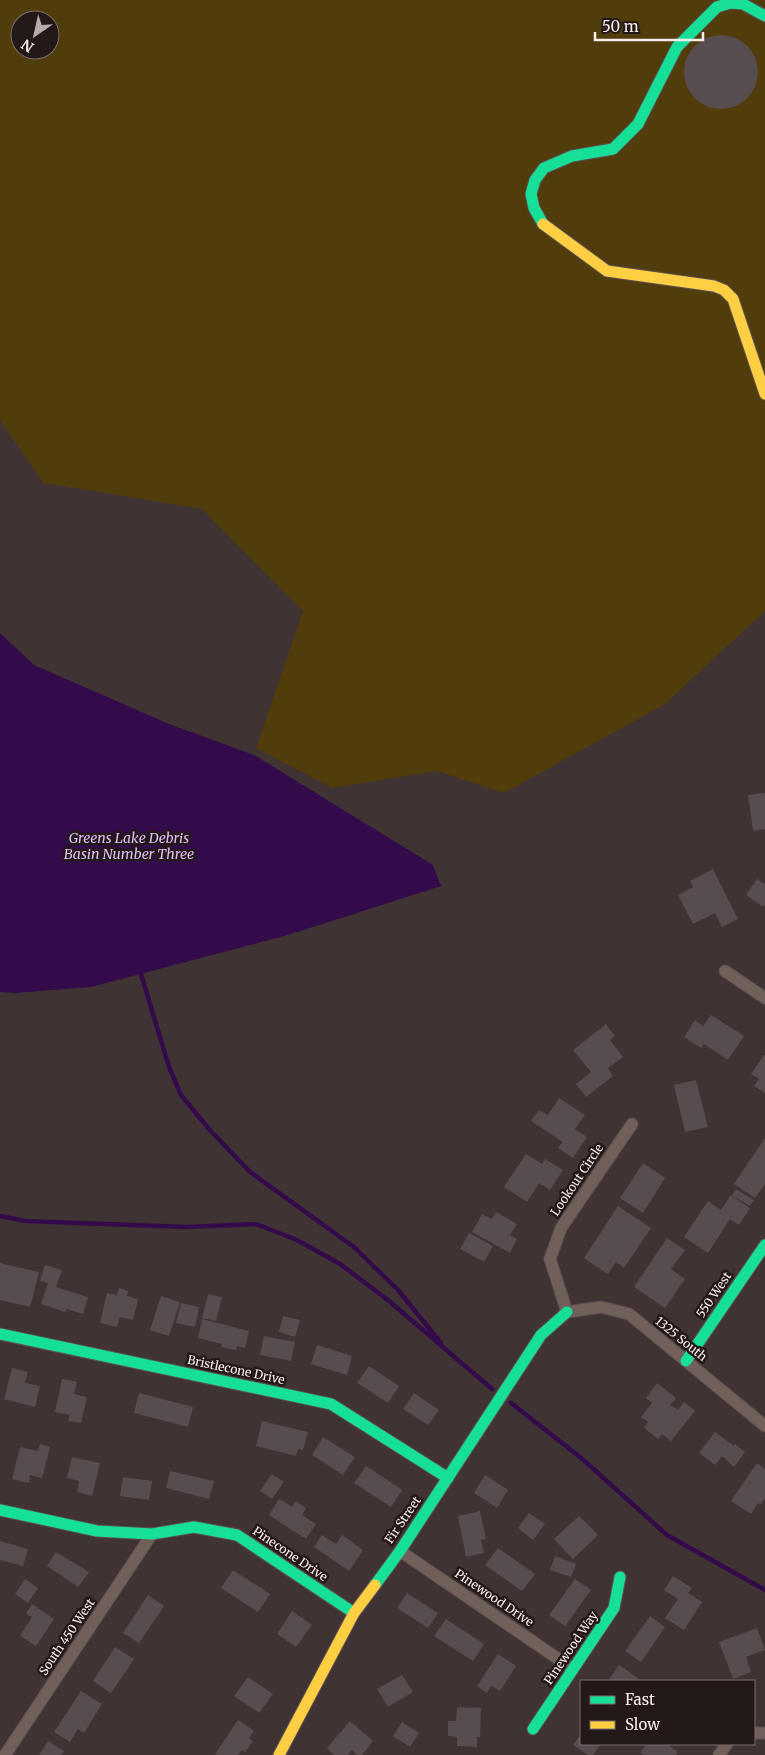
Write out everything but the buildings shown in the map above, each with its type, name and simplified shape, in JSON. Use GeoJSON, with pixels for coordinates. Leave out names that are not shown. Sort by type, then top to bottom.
{"type":"FeatureCollection","features":[{"type":"Feature","properties":{"kind":"street"},"geometry":{"type":"LineString","coordinates":[[765,16],[743,4],[730,3],[717,7],[677,47],[638,124],[613,149],[572,156],[544,168],[535,180],[531,194],[534,208],[542,223],[607,271],[714,286],[724,290],[732,298],[765,394]]}},
{"type":"Feature","properties":{"kind":"street"},"geometry":{"type":"LineString","coordinates":[[725,971],[765,998]]}},
{"type":"Feature","properties":{"kind":"street","name":"Lookout Circle"},"geometry":{"type":"LineString","coordinates":[[567,1312],[550,1259],[561,1228],[632,1124]]}},
{"type":"Feature","properties":{"kind":"street","name":"550 West"},"geometry":{"type":"LineString","coordinates":[[686,1361],[765,1245]]}},
{"type":"Feature","properties":{"kind":"street","name":"1325 South"},"geometry":{"type":"LineString","coordinates":[[567,1312],[601,1308],[629,1314],[765,1426]]}},
{"type":"Feature","properties":{"kind":"street","name":"Fir Street"},"geometry":{"type":"LineString","coordinates":[[279,1755],[354,1613],[400,1551],[541,1335],[567,1312]]}},
{"type":"Feature","properties":{"kind":"street","name":"Bristlecone Drive"},"geometry":{"type":"LineString","coordinates":[[0,1334],[331,1404],[448,1478]]}},
{"type":"Feature","properties":{"kind":"street","name":"Pinecone Drive"},"geometry":{"type":"LineString","coordinates":[[0,1510],[98,1531],[152,1534],[194,1527],[237,1535],[354,1613]]}},
{"type":"Feature","properties":{"kind":"street","name":"South 450 West"},"geometry":{"type":"LineString","coordinates":[[5,1755],[152,1534]]}},
{"type":"Feature","properties":{"kind":"street","name":"Pinewood Drive"},"geometry":{"type":"LineString","coordinates":[[400,1551],[574,1669]]}},
{"type":"Feature","properties":{"kind":"street","name":"Pinewood Way"},"geometry":{"type":"LineString","coordinates":[[533,1729],[614,1608],[620,1577]]}},
{"type":"Feature","properties":{"kind":"shaded area"},"geometry":{"type":"Polygon","coordinates":[[[0,0],[765,0],[765,611],[665,704],[504,793],[437,771],[332,788],[256,748],[303,611],[202,509],[43,483],[0,420],[0,0]]]}},
{"type":"Feature","properties":{"kind":"water","name":"Greens Lake Debris Basin Number Three"},"geometry":{"type":"Polygon","coordinates":[[[0,633],[34,665],[169,724],[254,755],[433,865],[441,886],[288,935],[91,987],[15,993],[0,992],[0,633]]]}},
{"type":"Feature","properties":{"kind":"waterway"},"geometry":{"type":"LineString","coordinates":[[141,974],[169,1067],[181,1095],[209,1129],[250,1172],[354,1247],[398,1290],[441,1343]]}},
{"type":"Feature","properties":{"kind":"waterway"},"geometry":{"type":"LineString","coordinates":[[0,1216],[25,1221],[186,1227],[256,1224],[297,1240],[340,1264],[389,1301],[492,1389]]}},
{"type":"Feature","properties":{"kind":"waterway"},"geometry":{"type":"LineString","coordinates":[[511,1403],[580,1457],[667,1535],[765,1590]]}},
{"type":"Feature","properties":{"kind":"traffic: fast"},"geometry":{"type":"LineString","coordinates":[[543,224],[534,208],[531,194],[535,180],[544,168],[572,156],[613,149],[638,124],[677,47],[717,7],[730,3],[743,4],[765,16]]}},
{"type":"Feature","properties":{"kind":"traffic: fast"},"geometry":{"type":"LineString","coordinates":[[686,1361],[765,1245]]}},
{"type":"Feature","properties":{"kind":"traffic: fast"},"geometry":{"type":"LineString","coordinates":[[375,1585],[400,1551],[541,1335],[567,1312]]}},
{"type":"Feature","properties":{"kind":"traffic: fast"},"geometry":{"type":"LineString","coordinates":[[0,1334],[331,1404],[448,1478]]}},
{"type":"Feature","properties":{"kind":"traffic: fast"},"geometry":{"type":"LineString","coordinates":[[0,1510],[97,1531],[152,1534],[194,1527],[237,1535],[354,1613]]}},
{"type":"Feature","properties":{"kind":"traffic: fast"},"geometry":{"type":"LineString","coordinates":[[533,1729],[614,1608],[620,1577]]}},
{"type":"Feature","properties":{"kind":"traffic: slow"},"geometry":{"type":"LineString","coordinates":[[543,224],[607,271],[714,286],[724,290],[733,299],[765,394]]}},
{"type":"Feature","properties":{"kind":"traffic: slow"},"geometry":{"type":"LineString","coordinates":[[279,1755],[354,1613],[375,1585]]}}]}
